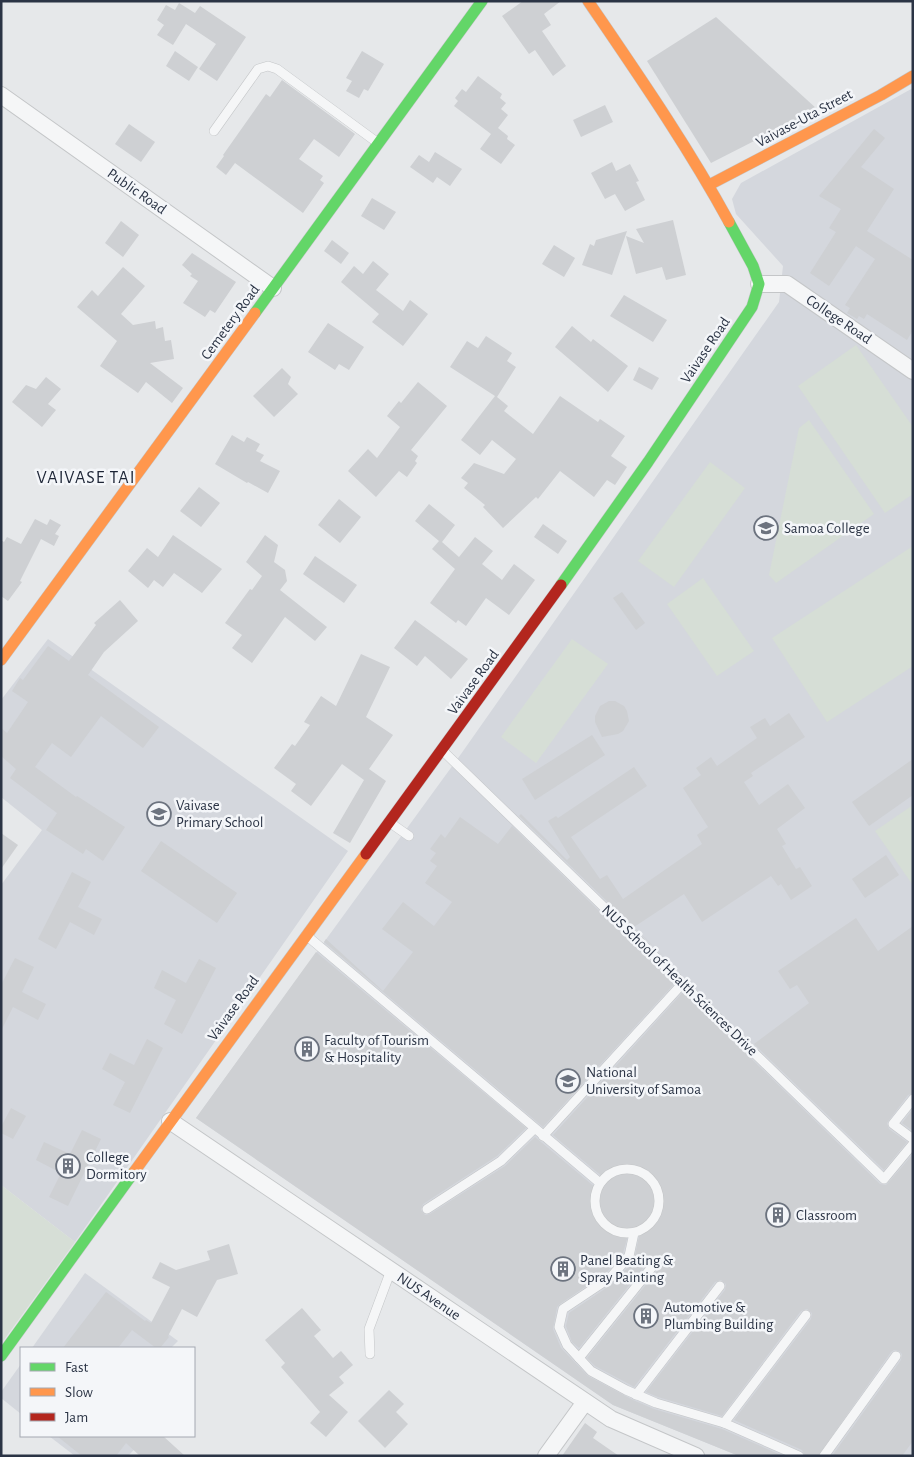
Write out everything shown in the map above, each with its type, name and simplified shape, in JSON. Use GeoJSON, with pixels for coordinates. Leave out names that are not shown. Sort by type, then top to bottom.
{"type":"FeatureCollection","features":[{"type":"Feature","properties":{"kind":"main road","name":"Cemetery Road"},"geometry":{"type":"LineString","coordinates":[[2,658],[482,1]]}},
{"type":"Feature","properties":{"kind":"main road"},"geometry":{"type":"LineString","coordinates":[[588,1],[672,125],[709,185],[753,266],[759,284]]}},
{"type":"Feature","properties":{"kind":"main road","name":"Vaivase-Uta Street"},"geometry":{"type":"LineString","coordinates":[[709,185],[881,95],[913,76]]}},
{"type":"Feature","properties":{"kind":"main road","name":"Vaivase Road"},"geometry":{"type":"LineString","coordinates":[[1,1356],[586,549],[728,345],[752,307],[759,284]]}},
{"type":"Feature","properties":{"kind":"street","name":"Public Road"},"geometry":{"type":"LineString","coordinates":[[1,95],[274,288]]}},
{"type":"Feature","properties":{"kind":"street","name":"College Road"},"geometry":{"type":"LineString","coordinates":[[759,284],[787,284],[913,371]]}},
{"type":"Feature","properties":{"kind":"street","name":"NUS Avenue"},"geometry":{"type":"LineString","coordinates":[[170,1121],[611,1419],[671,1449],[696,1456]]}},
{"type":"Feature","properties":{"kind":"street"},"geometry":{"type":"LineString","coordinates":[[546,1456],[585,1402]]}},
{"type":"Feature","properties":{"kind":"lane"},"geometry":{"type":"LineString","coordinates":[[214,131],[258,69],[268,66],[277,69],[378,144]]}},
{"type":"Feature","properties":{"kind":"lane","name":"NUS School of Health Sciences Drive"},"geometry":{"type":"LineString","coordinates":[[442,750],[884,1179],[913,1144]]}},
{"type":"Feature","properties":{"kind":"lane"},"geometry":{"type":"LineString","coordinates":[[389,822],[409,836]]}},
{"type":"Feature","properties":{"kind":"lane"},"geometry":{"type":"LineString","coordinates":[[306,935],[600,1183]]}},
{"type":"Feature","properties":{"kind":"lane"},"geometry":{"type":"LineString","coordinates":[[543,1136],[683,983]]}},
{"type":"Feature","properties":{"kind":"lane"},"geometry":{"type":"LineString","coordinates":[[913,1099],[893,1124],[913,1139]]}},
{"type":"Feature","properties":{"kind":"lane"},"geometry":{"type":"LineString","coordinates":[[427,1209],[501,1161],[534,1129]]}},
{"type":"Feature","properties":{"kind":"lane"},"geometry":{"type":"LineString","coordinates":[[624,1169],[643,1173],[651,1179],[656,1187],[659,1198],[658,1209],[654,1219],[646,1227],[634,1232],[625,1233],[614,1230],[599,1216],[596,1205],[596,1195],[600,1183],[614,1172],[624,1169]]}},
{"type":"Feature","properties":{"kind":"lane"},"geometry":{"type":"LineString","coordinates":[[634,1232],[628,1256],[611,1277],[562,1309],[559,1326],[567,1346],[591,1371],[636,1395],[656,1403],[724,1423],[799,1456]]}},
{"type":"Feature","properties":{"kind":"lane"},"geometry":{"type":"LineString","coordinates":[[579,1358],[652,1267]]}},
{"type":"Feature","properties":{"kind":"lane"},"geometry":{"type":"LineString","coordinates":[[370,1354],[369,1328],[391,1270]]}},
{"type":"Feature","properties":{"kind":"lane"},"geometry":{"type":"LineString","coordinates":[[636,1395],[720,1286]]}},
{"type":"Feature","properties":{"kind":"lane"},"geometry":{"type":"LineString","coordinates":[[724,1423],[806,1315]]}},
{"type":"Feature","properties":{"kind":"lane"},"geometry":{"type":"LineString","coordinates":[[824,1456],[896,1356]]}},
{"type":"Feature","properties":{"kind":"shaded area"},"geometry":{"type":"Polygon","coordinates":[[[913,88],[913,1456],[739,1456],[613,1405],[196,1118],[461,754],[779,302],[783,266],[736,214],[732,199],[741,183],[913,88]]]}},
{"type":"Feature","properties":{"kind":"shaded area"},"geometry":{"type":"Polygon","coordinates":[[[856,345],[913,427],[913,494],[885,513],[798,386],[856,345]]]}},
{"type":"Feature","properties":{"kind":"shaded area"},"geometry":{"type":"Polygon","coordinates":[[[809,420],[874,514],[776,583],[769,575],[799,428],[809,420]]]}},
{"type":"Feature","properties":{"kind":"shaded area"},"geometry":{"type":"Polygon","coordinates":[[[710,462],[745,488],[674,587],[638,561],[710,462]]]}},
{"type":"Feature","properties":{"kind":"shaded area"},"geometry":{"type":"Polygon","coordinates":[[[913,546],[913,666],[827,722],[772,638],[913,546]]]}},
{"type":"Feature","properties":{"kind":"shaded area"},"geometry":{"type":"Polygon","coordinates":[[[703,578],[754,651],[717,676],[667,604],[703,578]]]}},
{"type":"Feature","properties":{"kind":"shaded area"},"geometry":{"type":"Polygon","coordinates":[[[48,639],[348,851],[75,1242],[1,1185],[1,885],[42,830],[1,797],[1,700],[48,639]]]}},
{"type":"Feature","properties":{"kind":"shaded area"},"geometry":{"type":"Polygon","coordinates":[[[572,639],[608,664],[536,763],[501,737],[572,639]]]}},
{"type":"Feature","properties":{"kind":"shaded area"},"geometry":{"type":"Polygon","coordinates":[[[913,805],[913,884],[912,884],[875,831],[913,805]]]}},
{"type":"Feature","properties":{"kind":"shaded area"},"geometry":{"type":"Polygon","coordinates":[[[1,1185],[75,1242],[1,1344],[1,1185]]]}},
{"type":"Feature","properties":{"kind":"shaded area"},"geometry":{"type":"Polygon","coordinates":[[[85,1273],[178,1341],[172,1347],[33,1347],[85,1273]]]}},
{"type":"Feature","properties":{"kind":"shaded area"},"geometry":{"type":"Polygon","coordinates":[[[20,1365],[20,1413],[1,1398],[1,1392],[20,1365]]]}},
{"type":"Feature","properties":{"kind":"shaded area"},"geometry":{"type":"Polygon","coordinates":[[[50,1437],[146,1437],[128,1456],[75,1456],[50,1437]]]}},
{"type":"Feature","properties":{"kind":"building"},"geometry":{"type":"Polygon","coordinates":[[[523,1],[561,1],[544,14],[551,25],[542,31],[566,66],[553,76],[535,50],[529,54],[502,16],[523,1]]]}},
{"type":"Feature","properties":{"kind":"building"},"geometry":{"type":"Polygon","coordinates":[[[179,3],[195,13],[200,6],[246,37],[217,81],[199,69],[216,44],[186,24],[173,45],[157,35],[164,25],[157,20],[166,5],[175,10],[179,3]]]}},
{"type":"Feature","properties":{"kind":"building"},"geometry":{"type":"Polygon","coordinates":[[[716,17],[817,109],[711,163],[647,61],[716,17]]]}},
{"type":"Feature","properties":{"kind":"building"},"geometry":{"type":"Polygon","coordinates":[[[175,51],[198,67],[189,81],[166,66],[175,51]]]}},
{"type":"Feature","properties":{"kind":"building"},"geometry":{"type":"Polygon","coordinates":[[[362,51],[384,64],[368,91],[364,89],[359,98],[346,91],[352,81],[346,78],[362,51]]]}},
{"type":"Feature","properties":{"kind":"building"},"geometry":{"type":"Polygon","coordinates":[[[478,76],[502,94],[500,98],[506,103],[501,109],[508,115],[498,128],[515,145],[501,164],[480,149],[491,134],[454,106],[458,101],[455,98],[462,89],[466,92],[478,76]]]}},
{"type":"Feature","properties":{"kind":"building"},"geometry":{"type":"Polygon","coordinates":[[[282,80],[355,134],[339,157],[314,139],[299,159],[323,176],[320,180],[324,183],[303,213],[235,163],[226,175],[216,167],[266,94],[270,97],[282,80]]]}},
{"type":"Feature","properties":{"kind":"building"},"geometry":{"type":"Polygon","coordinates":[[[605,105],[613,122],[581,137],[573,120],[605,105]]]}},
{"type":"Feature","properties":{"kind":"building"},"geometry":{"type":"Polygon","coordinates":[[[129,124],[155,142],[141,162],[115,144],[129,124]]]}},
{"type":"Feature","properties":{"kind":"building"},"geometry":{"type":"Polygon","coordinates":[[[874,129],[885,138],[861,167],[894,189],[867,231],[913,260],[913,330],[907,340],[867,314],[864,319],[859,316],[857,319],[847,313],[850,308],[845,305],[875,259],[856,246],[829,286],[810,273],[836,232],[829,228],[841,209],[819,196],[874,129]]]}},
{"type":"Feature","properties":{"kind":"building"},"geometry":{"type":"Polygon","coordinates":[[[435,152],[462,169],[450,186],[437,177],[433,183],[410,167],[419,155],[429,162],[435,152]]]}},
{"type":"Feature","properties":{"kind":"building"},"geometry":{"type":"Polygon","coordinates":[[[612,162],[616,171],[630,164],[639,181],[636,182],[645,200],[625,211],[615,194],[605,199],[591,173],[612,162]]]}},
{"type":"Feature","properties":{"kind":"building"},"geometry":{"type":"Polygon","coordinates":[[[372,198],[396,212],[384,230],[361,216],[372,198]]]}},
{"type":"Feature","properties":{"kind":"building"},"geometry":{"type":"Polygon","coordinates":[[[673,220],[686,275],[666,280],[662,267],[636,274],[626,236],[644,243],[636,229],[673,220]]]}},
{"type":"Feature","properties":{"kind":"building"},"geometry":{"type":"Polygon","coordinates":[[[121,221],[139,235],[123,257],[105,243],[121,221]]]}},
{"type":"Feature","properties":{"kind":"building"},"geometry":{"type":"Polygon","coordinates":[[[627,231],[612,275],[582,265],[590,244],[594,246],[596,240],[627,231]]]}},
{"type":"Feature","properties":{"kind":"building"},"geometry":{"type":"Polygon","coordinates":[[[332,240],[349,253],[341,264],[324,251],[332,240]]]}},
{"type":"Feature","properties":{"kind":"building"},"geometry":{"type":"Polygon","coordinates":[[[554,245],[575,258],[564,277],[542,264],[554,245]]]}},
{"type":"Feature","properties":{"kind":"building"},"geometry":{"type":"Polygon","coordinates":[[[192,253],[236,282],[215,313],[210,310],[205,317],[183,303],[198,281],[190,276],[192,274],[182,265],[192,253]]]}},
{"type":"Feature","properties":{"kind":"building"},"geometry":{"type":"Polygon","coordinates":[[[373,261],[389,274],[376,290],[403,311],[410,300],[428,314],[403,346],[372,322],[379,314],[341,282],[354,266],[363,274],[373,261]]]}},
{"type":"Feature","properties":{"kind":"building"},"geometry":{"type":"Polygon","coordinates":[[[123,267],[145,286],[121,314],[133,325],[155,321],[156,329],[163,327],[165,341],[171,340],[174,359],[150,363],[183,388],[172,403],[146,382],[138,393],[100,366],[117,341],[77,307],[92,290],[98,296],[123,267]]]}},
{"type":"Feature","properties":{"kind":"building"},"geometry":{"type":"Polygon","coordinates":[[[624,295],[667,320],[653,342],[610,316],[624,295]]]}},
{"type":"Feature","properties":{"kind":"building"},"geometry":{"type":"Polygon","coordinates":[[[328,323],[364,347],[349,370],[339,364],[335,370],[308,352],[328,323]]]}},
{"type":"Feature","properties":{"kind":"building"},"geometry":{"type":"Polygon","coordinates":[[[572,326],[591,342],[593,339],[628,366],[608,392],[555,347],[572,326]]]}},
{"type":"Feature","properties":{"kind":"building"},"geometry":{"type":"Polygon","coordinates":[[[486,336],[512,353],[507,361],[516,367],[497,397],[508,406],[504,411],[533,434],[560,396],[598,422],[600,419],[625,436],[611,456],[627,467],[615,485],[607,480],[594,497],[560,471],[538,499],[536,497],[503,528],[483,507],[485,505],[464,488],[468,483],[461,478],[474,463],[504,474],[516,459],[492,440],[480,455],[461,440],[495,396],[450,367],[467,341],[478,348],[486,336]]]}},
{"type":"Feature","properties":{"kind":"building"},"geometry":{"type":"Polygon","coordinates":[[[639,367],[659,378],[652,390],[633,380],[639,367]]]}},
{"type":"Feature","properties":{"kind":"building"},"geometry":{"type":"Polygon","coordinates":[[[282,368],[291,377],[288,384],[298,394],[274,417],[253,396],[282,368]]]}},
{"type":"Feature","properties":{"kind":"building"},"geometry":{"type":"Polygon","coordinates":[[[46,377],[61,389],[48,404],[56,410],[42,427],[12,402],[26,385],[36,389],[46,377]]]}},
{"type":"Feature","properties":{"kind":"building"},"geometry":{"type":"Polygon","coordinates":[[[418,382],[447,406],[411,450],[418,456],[415,461],[417,463],[407,477],[399,471],[376,497],[348,471],[368,449],[377,458],[400,427],[387,416],[399,401],[401,403],[418,382]]]}},
{"type":"Feature","properties":{"kind":"building"},"geometry":{"type":"Polygon","coordinates":[[[232,435],[244,442],[247,437],[260,444],[256,451],[264,455],[260,461],[280,471],[268,493],[215,464],[232,435]]]}},
{"type":"Feature","properties":{"kind":"building"},"geometry":{"type":"Polygon","coordinates":[[[199,487],[220,503],[201,527],[180,511],[199,487]]]}},
{"type":"Feature","properties":{"kind":"building"},"geometry":{"type":"Polygon","coordinates":[[[339,499],[361,517],[340,543],[318,525],[339,499]]]}},
{"type":"Feature","properties":{"kind":"building"},"geometry":{"type":"Polygon","coordinates":[[[429,504],[455,525],[442,542],[459,557],[475,537],[493,551],[482,564],[502,580],[514,564],[535,580],[509,615],[486,598],[466,626],[458,620],[456,623],[430,603],[455,569],[432,549],[439,541],[415,521],[429,504]]]}},
{"type":"Feature","properties":{"kind":"building"},"geometry":{"type":"Polygon","coordinates":[[[35,519],[47,525],[50,519],[61,525],[55,534],[59,536],[54,546],[41,539],[20,581],[22,582],[8,601],[1,596],[1,540],[4,542],[7,537],[21,544],[35,519]]]}},
{"type":"Feature","properties":{"kind":"building"},"geometry":{"type":"Polygon","coordinates":[[[543,524],[567,541],[558,554],[534,537],[543,524]]]}},
{"type":"Feature","properties":{"kind":"building"},"geometry":{"type":"Polygon","coordinates":[[[173,535],[222,569],[202,593],[174,573],[163,587],[154,580],[148,588],[128,571],[147,548],[158,557],[173,535]]]}},
{"type":"Feature","properties":{"kind":"building"},"geometry":{"type":"Polygon","coordinates":[[[265,535],[278,545],[274,562],[285,570],[287,581],[280,590],[327,627],[315,641],[285,617],[252,663],[232,648],[242,635],[225,623],[262,576],[246,562],[265,535]]]}},
{"type":"Feature","properties":{"kind":"building"},"geometry":{"type":"Polygon","coordinates":[[[315,556],[357,585],[344,603],[303,574],[315,556]]]}},
{"type":"Feature","properties":{"kind":"building"},"geometry":{"type":"Polygon","coordinates":[[[622,592],[645,623],[636,630],[613,598],[622,592]]]}},
{"type":"Feature","properties":{"kind":"building"},"geometry":{"type":"Polygon","coordinates":[[[120,600],[138,621],[104,652],[88,675],[159,727],[143,748],[101,716],[71,757],[52,743],[35,767],[76,797],[125,827],[103,861],[86,849],[83,854],[46,830],[57,813],[10,778],[16,769],[1,756],[1,728],[7,733],[28,702],[12,691],[20,678],[23,680],[48,646],[69,661],[96,625],[94,623],[120,600]]]}},
{"type":"Feature","properties":{"kind":"building"},"geometry":{"type":"Polygon","coordinates":[[[415,620],[468,659],[451,679],[425,656],[417,666],[394,648],[415,620]]]}},
{"type":"Feature","properties":{"kind":"building"},"geometry":{"type":"Polygon","coordinates":[[[361,654],[390,667],[366,717],[393,735],[369,769],[386,781],[350,843],[333,833],[364,780],[342,764],[311,806],[291,791],[296,784],[274,768],[292,744],[295,746],[310,725],[304,722],[321,696],[336,706],[361,654]]]}},
{"type":"Feature","properties":{"kind":"building"},"geometry":{"type":"Polygon","coordinates":[[[609,701],[615,701],[624,706],[629,721],[623,731],[618,734],[602,737],[595,722],[595,716],[600,706],[609,701]]]}},
{"type":"Feature","properties":{"kind":"building"},"geometry":{"type":"Polygon","coordinates":[[[789,713],[805,737],[751,773],[753,776],[744,782],[759,805],[788,784],[805,808],[777,829],[786,844],[782,846],[796,869],[800,867],[812,886],[791,900],[781,884],[778,886],[771,876],[702,922],[684,894],[634,927],[683,975],[519,816],[521,814],[567,860],[570,857],[548,821],[556,816],[558,818],[634,767],[647,786],[571,837],[600,879],[607,875],[623,899],[702,844],[697,835],[708,827],[683,788],[701,775],[696,768],[711,757],[717,766],[757,738],[750,727],[765,718],[770,726],[789,713]]]}},
{"type":"Feature","properties":{"kind":"building"},"geometry":{"type":"Polygon","coordinates":[[[592,735],[605,755],[535,800],[522,779],[592,735]]]}},
{"type":"Feature","properties":{"kind":"building"},"geometry":{"type":"Polygon","coordinates":[[[913,759],[913,795],[869,826],[852,802],[913,759]]]}},
{"type":"Feature","properties":{"kind":"building"},"geometry":{"type":"Polygon","coordinates":[[[460,817],[498,844],[512,826],[674,984],[543,1127],[324,942],[326,939],[383,991],[413,952],[382,929],[403,902],[434,926],[452,902],[425,883],[437,866],[430,861],[436,853],[430,849],[441,834],[445,838],[460,817]]]}},
{"type":"Feature","properties":{"kind":"building"},"geometry":{"type":"Polygon","coordinates":[[[1,833],[18,845],[1,869],[1,833]]]}},
{"type":"Feature","properties":{"kind":"building","name":"Vaivase Primary School"},"geometry":{"type":"Polygon","coordinates":[[[161,841],[237,893],[217,923],[141,871],[161,841]]]}},
{"type":"Feature","properties":{"kind":"building"},"geometry":{"type":"Polygon","coordinates":[[[886,855],[899,875],[865,898],[852,879],[886,855]]]}},
{"type":"Feature","properties":{"kind":"building"},"geometry":{"type":"Polygon","coordinates":[[[72,872],[91,882],[78,907],[102,919],[94,935],[70,922],[56,949],[38,939],[72,872]]]}},
{"type":"Feature","properties":{"kind":"building"},"geometry":{"type":"Polygon","coordinates":[[[856,918],[878,951],[913,926],[913,1093],[908,1095],[887,1123],[889,1129],[907,1142],[884,1170],[754,1044],[809,1003],[797,985],[790,989],[778,971],[856,918]]]}},
{"type":"Feature","properties":{"kind":"building","name":"National University of Samoa"},"geometry":{"type":"Polygon","coordinates":[[[316,952],[526,1128],[497,1156],[423,1204],[421,1210],[425,1215],[430,1214],[505,1166],[535,1137],[596,1188],[604,1187],[606,1184],[604,1178],[553,1135],[683,992],[880,1184],[886,1185],[913,1154],[913,1441],[902,1456],[832,1456],[901,1360],[902,1354],[899,1351],[894,1350],[891,1352],[818,1456],[805,1456],[802,1450],[734,1420],[811,1319],[812,1313],[807,1309],[801,1311],[722,1416],[646,1392],[725,1290],[726,1284],[721,1280],[715,1282],[634,1387],[595,1366],[587,1358],[657,1271],[656,1262],[647,1263],[579,1348],[572,1342],[566,1326],[569,1313],[615,1282],[634,1260],[640,1232],[636,1227],[630,1228],[623,1253],[607,1272],[557,1307],[553,1329],[561,1348],[588,1376],[633,1400],[654,1409],[722,1429],[783,1456],[739,1456],[613,1405],[196,1118],[316,952]]]}},
{"type":"Feature","properties":{"kind":"building"},"geometry":{"type":"Polygon","coordinates":[[[15,958],[34,967],[22,992],[46,1004],[38,1020],[13,1007],[1,1031],[1,985],[15,958]]]}},
{"type":"Feature","properties":{"kind":"building"},"geometry":{"type":"Polygon","coordinates":[[[199,959],[216,968],[182,1034],[164,1024],[176,1000],[154,988],[162,970],[186,983],[199,959]]]}},
{"type":"Feature","properties":{"kind":"building","name":"College Dormitory"},"geometry":{"type":"Polygon","coordinates":[[[147,1039],[163,1048],[130,1113],[113,1105],[125,1082],[102,1069],[110,1053],[134,1065],[147,1039]]]}},
{"type":"Feature","properties":{"kind":"building"},"geometry":{"type":"Polygon","coordinates":[[[11,1108],[26,1116],[13,1139],[1,1133],[1,1127],[11,1108]]]}},
{"type":"Feature","properties":{"kind":"building"},"geometry":{"type":"Polygon","coordinates":[[[913,1109],[913,1131],[902,1123],[913,1109]]]}},
{"type":"Feature","properties":{"kind":"building","name":"College Dormitory"},"geometry":{"type":"Polygon","coordinates":[[[82,1130],[101,1139],[68,1206],[49,1197],[61,1173],[36,1160],[44,1142],[70,1154],[82,1130]]]}},
{"type":"Feature","properties":{"kind":"building"},"geometry":{"type":"Polygon","coordinates":[[[229,1244],[238,1274],[217,1280],[197,1317],[182,1309],[169,1337],[161,1347],[155,1347],[132,1330],[119,1347],[64,1347],[106,1292],[145,1321],[151,1323],[170,1287],[152,1278],[160,1262],[176,1270],[210,1260],[207,1251],[229,1244]]]}},
{"type":"Feature","properties":{"kind":"building"},"geometry":{"type":"Polygon","coordinates":[[[302,1308],[321,1330],[314,1336],[333,1358],[341,1351],[353,1365],[339,1377],[344,1383],[329,1395],[348,1412],[326,1437],[310,1423],[320,1412],[281,1367],[285,1363],[265,1340],[302,1308]]]}},
{"type":"Feature","properties":{"kind":"building"},"geometry":{"type":"Polygon","coordinates":[[[389,1390],[404,1404],[396,1412],[408,1424],[385,1448],[358,1421],[389,1390]]]}},
{"type":"Feature","properties":{"kind":"building"},"geometry":{"type":"Polygon","coordinates":[[[585,1423],[597,1432],[593,1438],[619,1456],[562,1456],[585,1423]]]}},
{"type":"Feature","properties":{"kind":"building"},"geometry":{"type":"Polygon","coordinates":[[[58,1437],[164,1437],[185,1456],[140,1456],[126,1443],[116,1456],[82,1456],[58,1437]]]}},
{"type":"Feature","properties":{"kind":"traffic: fast"},"geometry":{"type":"LineString","coordinates":[[255,313],[482,1]]}},
{"type":"Feature","properties":{"kind":"traffic: fast"},"geometry":{"type":"LineString","coordinates":[[561,585],[648,462],[752,307],[759,284],[753,266],[729,222]]}},
{"type":"Feature","properties":{"kind":"traffic: fast"},"geometry":{"type":"LineString","coordinates":[[1,1356],[134,1172]]}},
{"type":"Feature","properties":{"kind":"traffic: slow"},"geometry":{"type":"LineString","coordinates":[[588,1],[679,137],[729,222]]}},
{"type":"Feature","properties":{"kind":"traffic: slow"},"geometry":{"type":"LineString","coordinates":[[709,185],[881,95],[913,76]]}},
{"type":"Feature","properties":{"kind":"traffic: slow"},"geometry":{"type":"LineString","coordinates":[[1,660],[255,313]]}},
{"type":"Feature","properties":{"kind":"traffic: slow"},"geometry":{"type":"LineString","coordinates":[[134,1172],[366,854]]}},
{"type":"Feature","properties":{"kind":"traffic: jam"},"geometry":{"type":"LineString","coordinates":[[366,854],[561,585]]}},
{"type":"Feature","properties":{"kind":"place","name":"Samoa College"},"geometry":{"type":"Point","coordinates":[766,528]}},
{"type":"Feature","properties":{"kind":"place","name":"Vaivase Primary School"},"geometry":{"type":"Point","coordinates":[159,814]}},
{"type":"Feature","properties":{"kind":"place","name":"Faculty of Tourism & Hospitality"},"geometry":{"type":"Point","coordinates":[307,1049]}},
{"type":"Feature","properties":{"kind":"place","name":"National University of Samoa"},"geometry":{"type":"Point","coordinates":[568,1081]}},
{"type":"Feature","properties":{"kind":"place","name":"College Dormitory"},"geometry":{"type":"Point","coordinates":[68,1166]}},
{"type":"Feature","properties":{"kind":"place","name":"Classroom"},"geometry":{"type":"Point","coordinates":[778,1215]}},
{"type":"Feature","properties":{"kind":"place","name":"Panel Beating & Spray Painting"},"geometry":{"type":"Point","coordinates":[563,1269]}},
{"type":"Feature","properties":{"kind":"place","name":"Automotive & Plumbing Building"},"geometry":{"type":"Point","coordinates":[646,1316]}},
{"type":"Feature","properties":{"kind":"district","name":"VAIVASE TAI"},"geometry":{"type":"Point","coordinates":[86,477]}}]}
